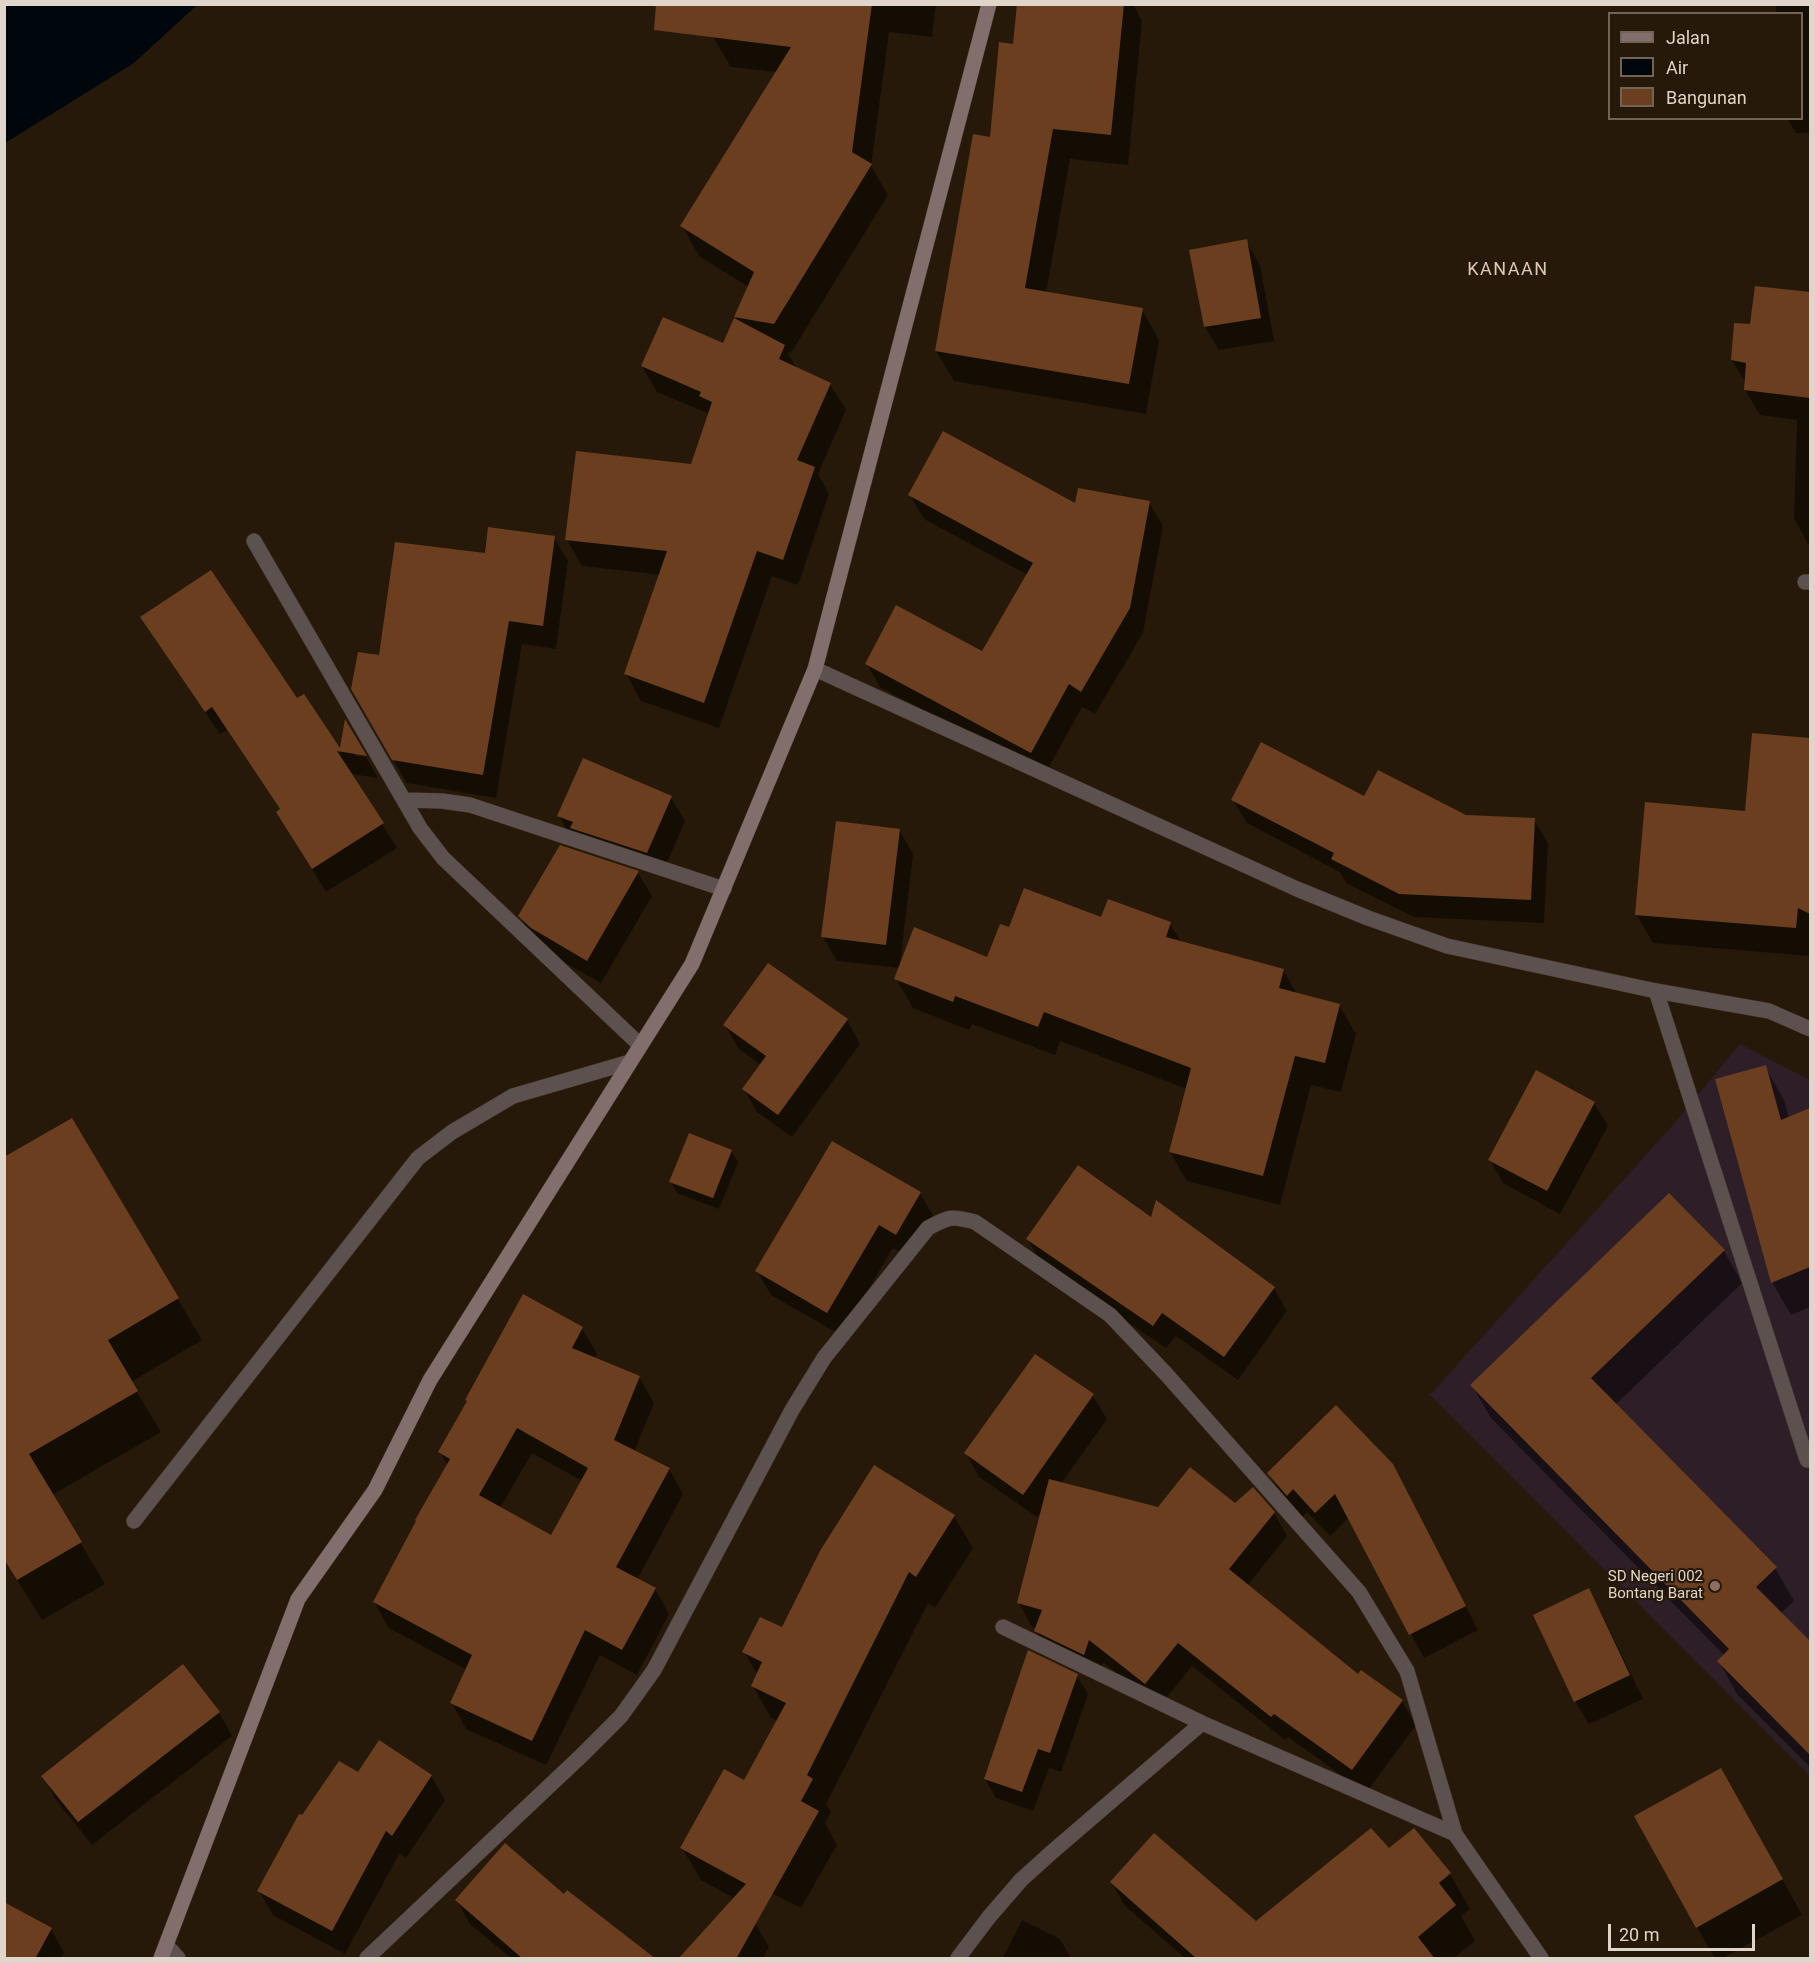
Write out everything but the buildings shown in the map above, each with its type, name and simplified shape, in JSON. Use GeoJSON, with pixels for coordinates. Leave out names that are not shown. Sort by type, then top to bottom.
{"type":"FeatureCollection","features":[{"type":"Feature","properties":{"kind":"street"},"geometry":{"type":"LineString","coordinates":[[178,1959],[164,1952],[298,1599],[375,1490],[430,1380],[692,964],[724,889],[815,669],[989,4]]}},
{"type":"Feature","properties":{"kind":"street"},"geometry":{"type":"LineString","coordinates":[[254,541],[420,828],[443,858],[640,1045]]}},
{"type":"Feature","properties":{"kind":"street"},"geometry":{"type":"LineString","coordinates":[[815,669],[1297,889],[1368,918],[1447,946],[1656,991],[1769,1011],[1810,1029]]}},
{"type":"Feature","properties":{"kind":"street"},"geometry":{"type":"LineString","coordinates":[[404,800],[442,801],[470,805],[724,889]]}},
{"type":"Feature","properties":{"kind":"street"},"geometry":{"type":"LineString","coordinates":[[1656,991],[1807,1460]]}},
{"type":"Feature","properties":{"kind":"street"},"geometry":{"type":"LineString","coordinates":[[134,1521],[418,1158],[452,1132],[513,1096],[630,1062]]}},
{"type":"Feature","properties":{"kind":"street"},"geometry":{"type":"LineString","coordinates":[[367,1959],[621,1716],[654,1670],[792,1410],[824,1358],[928,1228],[946,1218],[956,1217],[975,1222],[1110,1315],[1167,1375],[1359,1592],[1407,1671],[1455,1833],[1541,1959]]}},
{"type":"Feature","properties":{"kind":"street"},"geometry":{"type":"LineString","coordinates":[[1003,1627],[1202,1723],[1455,1833]]}},
{"type":"Feature","properties":{"kind":"street"},"geometry":{"type":"LineString","coordinates":[[958,1959],[989,1917],[1021,1880],[1202,1723]]}},
{"type":"Feature","properties":{"kind":"shaded area","name":"SD Negeri 002 Bontang Barat"},"geometry":{"type":"Polygon","coordinates":[[[1740,1044],[1810,1080],[1810,1776],[1430,1395],[1672,1126],[1740,1044]]]}},
{"type":"Feature","properties":{"kind":"water"},"geometry":{"type":"Polygon","coordinates":[[[5,4],[197,5],[134,63],[5,143],[5,4]]]}},
{"type":"Feature","properties":{"kind":"place","name":"SD Negeri 002 Bontang Barat"},"geometry":{"type":"Point","coordinates":[1715,1586]}},
{"type":"Feature","properties":{"kind":"district","name":"KANAAN"},"geometry":{"type":"Point","coordinates":[1508,270]}}]}
